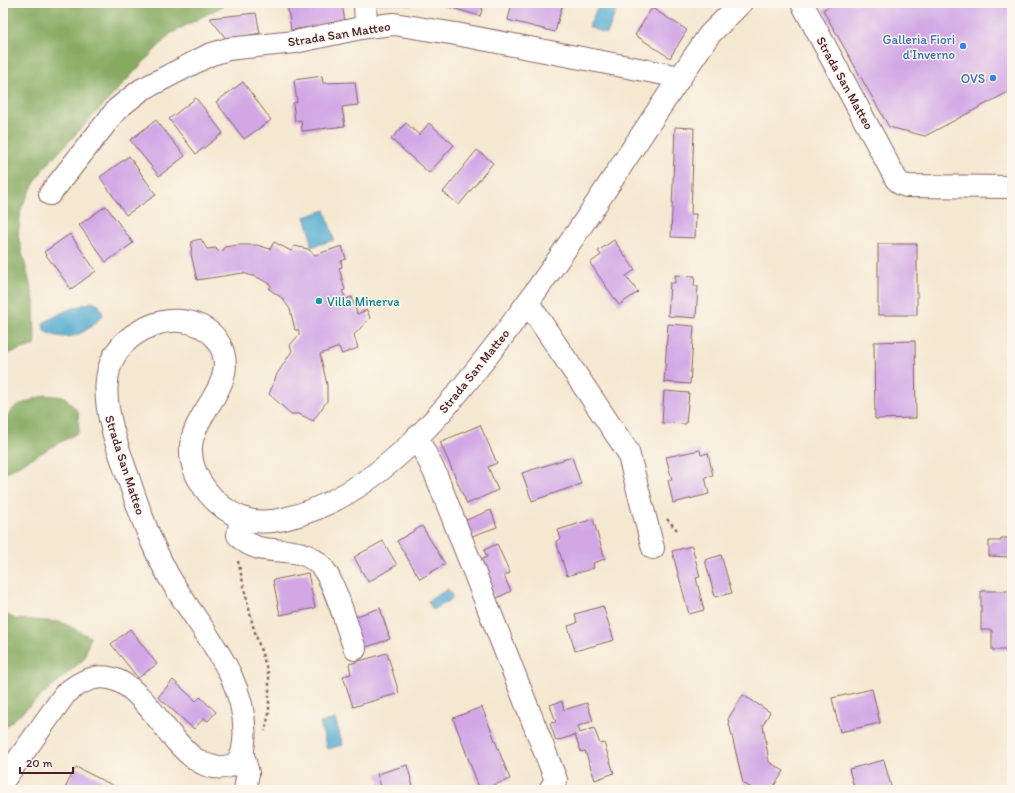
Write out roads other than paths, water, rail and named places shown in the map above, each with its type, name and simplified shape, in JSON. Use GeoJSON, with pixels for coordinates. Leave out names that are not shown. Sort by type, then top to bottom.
{"type":"FeatureCollection","features":[{"type":"Feature","properties":{"kind":"street"},"geometry":{"type":"LineString","coordinates":[[365,3],[366,27]]}},
{"type":"Feature","properties":{"kind":"street","name":"Strada San Matteo"},"geometry":{"type":"LineString","coordinates":[[242,755],[245,731],[243,711],[238,692],[229,671],[168,576],[146,530],[111,428],[106,408],[105,387],[108,369],[115,356],[126,342],[154,324],[171,321],[192,322],[211,332],[221,345],[226,362],[224,375],[194,433],[191,450],[194,466],[203,488],[220,504],[239,526],[280,520],[316,510],[348,493],[373,476],[417,437],[459,393],[557,263],[709,35],[741,3]]}},
{"type":"Feature","properties":{"kind":"street","name":"Strada San Matteo"},"geometry":{"type":"LineString","coordinates":[[802,3],[896,179],[901,184],[907,186],[1012,187]]}},
{"type":"Feature","properties":{"kind":"street","name":"Strada San Matteo"},"geometry":{"type":"LineString","coordinates":[[50,194],[117,109],[141,90],[209,55],[228,49],[295,42],[366,27],[394,24],[456,34],[680,77]]}},
{"type":"Feature","properties":{"kind":"street"},"geometry":{"type":"LineString","coordinates":[[528,303],[628,452],[653,548]]}},
{"type":"Feature","properties":{"kind":"street"},"geometry":{"type":"LineString","coordinates":[[417,437],[436,475],[556,780],[550,790]]}},
{"type":"Feature","properties":{"kind":"street"},"geometry":{"type":"LineString","coordinates":[[239,526],[245,543],[256,548],[295,551],[312,558],[322,567],[334,589],[355,649]]}},
{"type":"Feature","properties":{"kind":"street"},"geometry":{"type":"LineString","coordinates":[[3,780],[65,694],[76,685],[89,680],[116,684],[127,692],[173,756],[182,767],[193,774],[209,778],[222,775],[234,766],[242,755]]}},
{"type":"Feature","properties":{"kind":"street"},"geometry":{"type":"LineString","coordinates":[[242,755],[248,773],[245,790]]}},
{"type":"Feature","properties":{"kind":"water"},"geometry":{"type":"Polygon","coordinates":[[[599,3],[619,3],[607,34],[589,27],[599,3]]]}},
{"type":"Feature","properties":{"kind":"water"},"geometry":{"type":"Polygon","coordinates":[[[325,210],[334,240],[311,247],[310,232],[305,217],[325,210]]]}},
{"type":"Feature","properties":{"kind":"water"},"geometry":{"type":"Polygon","coordinates":[[[92,302],[99,305],[103,315],[97,322],[83,332],[69,337],[61,337],[44,331],[43,323],[67,310],[92,302]]]}},
{"type":"Feature","properties":{"kind":"water"},"geometry":{"type":"Polygon","coordinates":[[[448,589],[453,598],[433,610],[428,601],[448,589]]]}},
{"type":"Feature","properties":{"kind":"water"},"geometry":{"type":"Polygon","coordinates":[[[335,719],[343,745],[327,749],[320,723],[335,719]]]}},
{"type":"Feature","properties":{"kind":"place","name":"Galleria Fiori d'Inverno"},"geometry":{"type":"Point","coordinates":[963,46]}},
{"type":"Feature","properties":{"kind":"place","name":"OVS"},"geometry":{"type":"Point","coordinates":[993,78]}},
{"type":"Feature","properties":{"kind":"place","name":"Villa Minerva"},"geometry":{"type":"Point","coordinates":[319,301]}}]}
